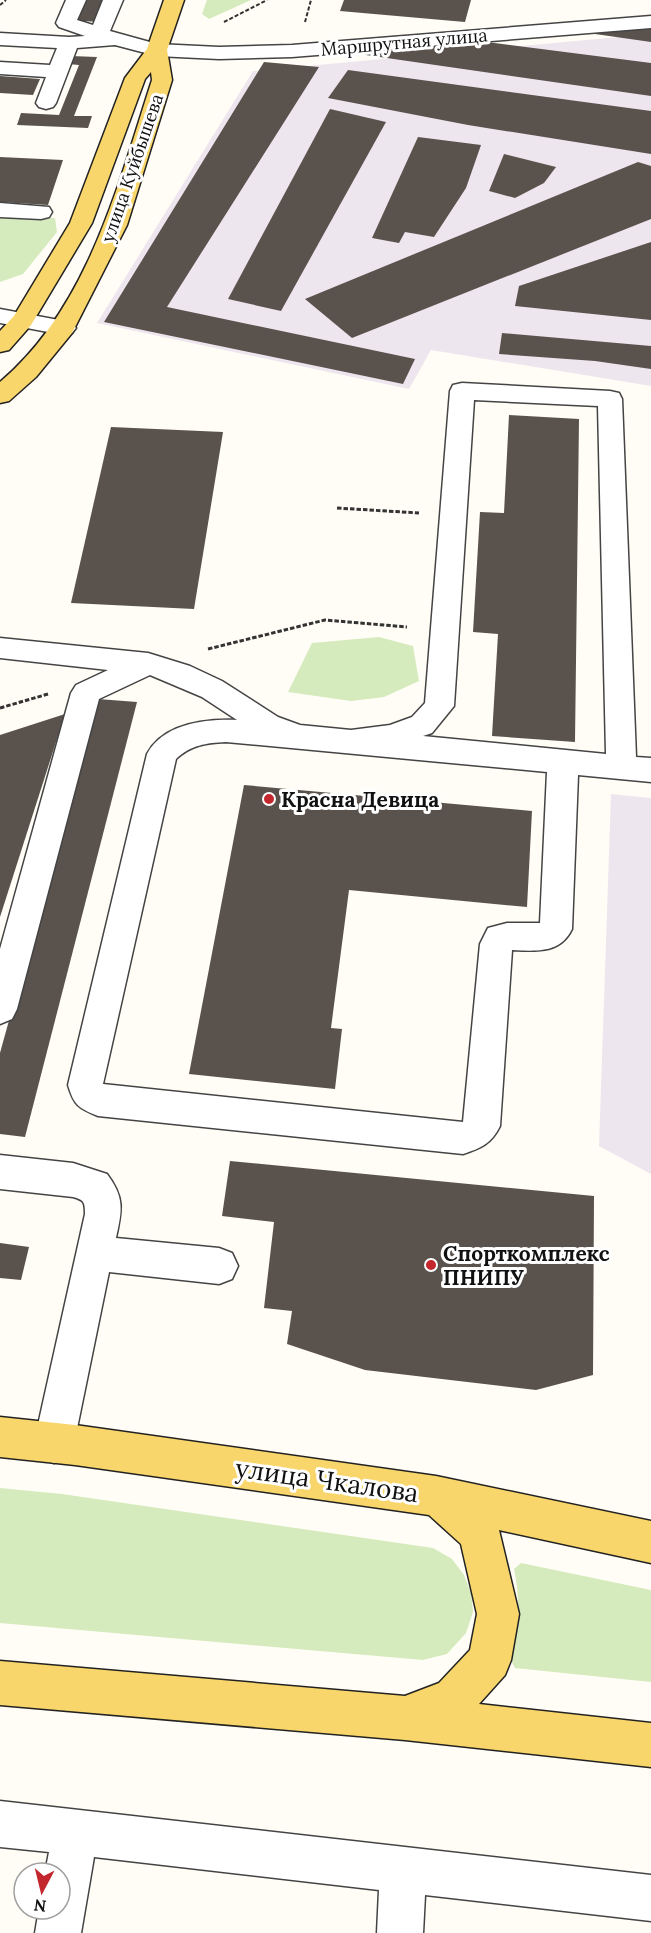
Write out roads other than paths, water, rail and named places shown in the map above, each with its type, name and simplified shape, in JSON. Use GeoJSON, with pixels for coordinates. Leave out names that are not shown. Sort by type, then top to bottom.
{"type":"FeatureCollection","features":[{"type":"Feature","properties":{"kind":"main road","name":"улица Куйбышева"},"geometry":{"type":"LineString","coordinates":[[0,345],[11,318],[81,223],[135,78],[157,50],[174,0]]}},
{"type":"Feature","properties":{"kind":"main road","name":"улица Куйбышева"},"geometry":{"type":"LineString","coordinates":[[0,395],[27,372],[64,328],[116,225],[162,80],[157,50]]}},
{"type":"Feature","properties":{"kind":"main road","name":"улица Чкалова"},"geometry":{"type":"LineString","coordinates":[[0,1437],[436,1496],[651,1542]]}},
{"type":"Feature","properties":{"kind":"main road"},"geometry":{"type":"LineString","coordinates":[[405,1718],[454,1698],[490,1660],[498,1614],[479,1532],[436,1496]]}},
{"type":"Feature","properties":{"kind":"main road"},"geometry":{"type":"LineString","coordinates":[[0,1683],[405,1718],[651,1745]]}},
{"type":"Feature","properties":{"kind":"street"},"geometry":{"type":"LineString","coordinates":[[0,39],[69,43],[107,36],[112,4],[73,8]]}},
{"type":"Feature","properties":{"kind":"street","name":"Маршрутная улица"},"geometry":{"type":"LineString","coordinates":[[73,8],[66,23],[107,36],[157,50],[219,53],[292,51],[651,22]]}},
{"type":"Feature","properties":{"kind":"street"},"geometry":{"type":"LineString","coordinates":[[46,103],[69,43]]}},
{"type":"Feature","properties":{"kind":"street"},"geometry":{"type":"LineString","coordinates":[[0,68],[58,72]]}},
{"type":"Feature","properties":{"kind":"street"},"geometry":{"type":"LineString","coordinates":[[0,210],[41,212]]}},
{"type":"Feature","properties":{"kind":"street"},"geometry":{"type":"LineString","coordinates":[[11,318],[64,328]]}},
{"type":"Feature","properties":{"kind":"street"},"geometry":{"type":"LineString","coordinates":[[351,741],[392,736],[422,725],[438,706],[462,392],[610,399],[621,768]]}},
{"type":"Feature","properties":{"kind":"street"},"geometry":{"type":"LineString","coordinates":[[0,648],[148,664],[180,674],[212,688],[268,725],[299,736]]}},
{"type":"Feature","properties":{"kind":"street"},"geometry":{"type":"LineString","coordinates":[[0,1009],[86,693],[148,664]]}},
{"type":"Feature","properties":{"kind":"street"},"geometry":{"type":"LineString","coordinates":[[563,762],[556,929],[551,935],[542,938],[509,935],[500,938],[496,944],[482,1126],[475,1134],[463,1138],[98,1100],[88,1094],[85,1085],[162,754],[174,743],[216,730],[651,770]]}},
{"type":"Feature","properties":{"kind":"street"},"geometry":{"type":"LineString","coordinates":[[0,1172],[73,1180],[94,1186],[104,1198],[54,1443]]}},
{"type":"Feature","properties":{"kind":"street"},"geometry":{"type":"LineString","coordinates":[[94,1253],[219,1266]]}},
{"type":"Feature","properties":{"kind":"street"},"geometry":{"type":"LineString","coordinates":[[0,1824],[651,1898]]}},
{"type":"Feature","properties":{"kind":"street"},"geometry":{"type":"LineString","coordinates":[[58,1933],[75,1832]]}},
{"type":"Feature","properties":{"kind":"street"},"geometry":{"type":"LineString","coordinates":[[400,1933],[403,1869]]}},
{"type":"Feature","properties":{"kind":"place","name":"Красна Девица"},"geometry":{"type":"Point","coordinates":[269,799]}},
{"type":"Feature","properties":{"kind":"place","name":"Спорткомплекс ПНИПУ"},"geometry":{"type":"Point","coordinates":[431,1265]}}]}
